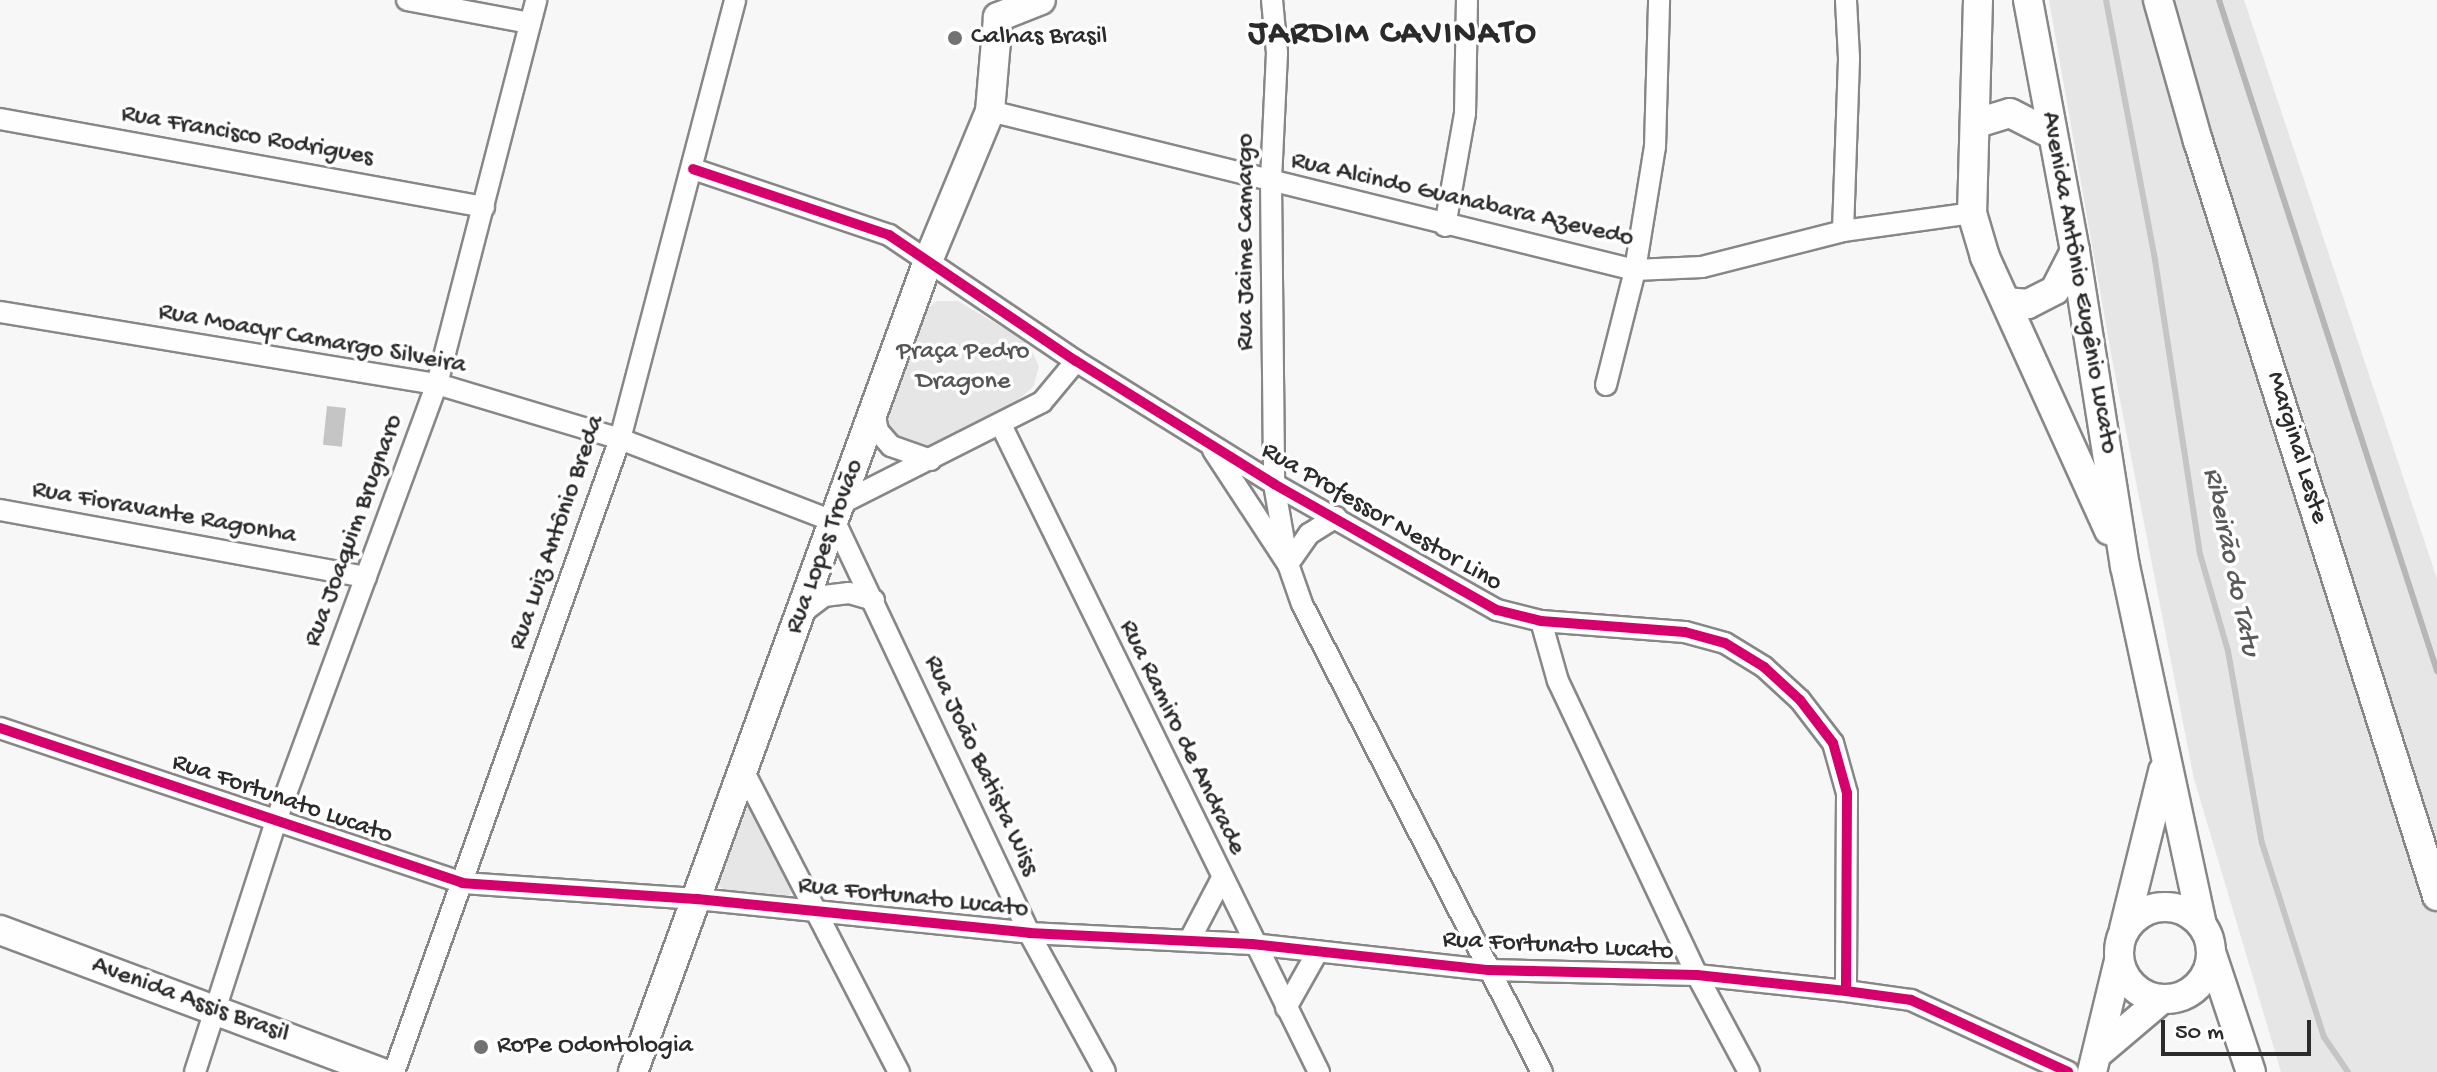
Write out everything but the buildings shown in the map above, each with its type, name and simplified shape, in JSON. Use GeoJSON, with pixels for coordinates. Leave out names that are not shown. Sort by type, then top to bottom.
{"type":"FeatureCollection","features":[{"type":"Feature","properties":{"kind":"main road"},"geometry":{"type":"LineString","coordinates":[[994,9],[1041,0]]}},
{"type":"Feature","properties":{"kind":"main road","name":"Avenida Antônio Eugênio Lucato"},"geometry":{"type":"LineString","coordinates":[[1978,0],[1977,123],[1972,213],[1985,257],[2125,566]]}},
{"type":"Feature","properties":{"kind":"main road","name":"Avenida Antônio Eugênio Lucato"},"geometry":{"type":"LineString","coordinates":[[2028,0],[2075,251],[2125,566],[2165,764],[2202,924]]}},
{"type":"Feature","properties":{"kind":"main road","name":"Marginal Leste"},"geometry":{"type":"LineString","coordinates":[[2158,0],[2198,141],[2437,896]]}},
{"type":"Feature","properties":{"kind":"main road","name":"Rua Lopes Trovão"},"geometry":{"type":"LineString","coordinates":[[633,1072],[803,612],[928,261],[990,111],[994,9]]}},
{"type":"Feature","properties":{"kind":"main road"},"geometry":{"type":"LineString","coordinates":[[1977,123],[2010,113],[2053,135]]}},
{"type":"Feature","properties":{"kind":"main road"},"geometry":{"type":"LineString","coordinates":[[2006,302],[2028,304],[2055,290],[2075,251]]}},
{"type":"Feature","properties":{"kind":"main road","name":"Avenida Antônio Eugênio Lucato"},"geometry":{"type":"LineString","coordinates":[[2124,929],[2165,764]]}},
{"type":"Feature","properties":{"kind":"main road"},"geometry":{"type":"LineString","coordinates":[[2095,1063],[2124,929],[2148,909],[2163,906],[2188,912],[2202,924],[2251,1072]]}},
{"type":"Feature","properties":{"kind":"main road","name":"Avenida Assis Brasil"},"geometry":{"type":"LineString","coordinates":[[0,930],[380,1072]]}},
{"type":"Feature","properties":{"kind":"main road"},"geometry":{"type":"LineString","coordinates":[[2095,1063],[2162,999],[2190,992],[2209,969],[2212,955]]}},
{"type":"Feature","properties":{"kind":"main road"},"geometry":{"type":"LineString","coordinates":[[2119,960],[2134,987],[2162,999]]}},
{"type":"Feature","properties":{"kind":"main road"},"geometry":{"type":"LineString","coordinates":[[2190,992],[2240,1042]]}},
{"type":"Feature","properties":{"kind":"street"},"geometry":{"type":"LineString","coordinates":[[407,0],[530,23]]}},
{"type":"Feature","properties":{"kind":"street","name":"Rua Joaquim Brugnaro"},"geometry":{"type":"LineString","coordinates":[[195,1072],[219,1011],[276,821],[437,384],[536,0]]}},
{"type":"Feature","properties":{"kind":"street","name":"Rua Luiz Antônio Breda"},"geometry":{"type":"LineString","coordinates":[[394,1072],[620,439],[735,0]]}},
{"type":"Feature","properties":{"kind":"street","name":"Rua Jaime Camargo"},"geometry":{"type":"LineString","coordinates":[[1272,0],[1277,53],[1271,182],[1274,484],[1288,564]]}},
{"type":"Feature","properties":{"kind":"street"},"geometry":{"type":"LineString","coordinates":[[1445,226],[1465,114],[1467,0]]}},
{"type":"Feature","properties":{"kind":"street"},"geometry":{"type":"LineString","coordinates":[[1606,385],[1635,270],[1655,147],[1659,0]]}},
{"type":"Feature","properties":{"kind":"street"},"geometry":{"type":"LineString","coordinates":[[1843,231],[1846,0]]}},
{"type":"Feature","properties":{"kind":"street","name":"Rua Alcindo Guanabara Azevedo"},"geometry":{"type":"LineString","coordinates":[[990,111],[1445,226],[1635,270],[1702,267],[1843,231],[1972,213]]}},
{"type":"Feature","properties":{"kind":"street","name":"Rua Francisco Rodrigues"},"geometry":{"type":"LineString","coordinates":[[0,119],[484,207]]}},
{"type":"Feature","properties":{"kind":"street","name":"Rua Professor Nestor Lino"},"geometry":{"type":"LineString","coordinates":[[693,169],[889,235],[1076,361],[1209,444],[1497,610],[1541,621],[1631,625],[1725,643],[1764,667],[1800,700],[1833,743],[1847,793],[1846,991]]}},
{"type":"Feature","properties":{"kind":"street","name":"Rua Moacyr Camargo Silveira"},"geometry":{"type":"LineString","coordinates":[[0,312],[437,384],[620,439],[839,512]]}},
{"type":"Feature","properties":{"kind":"street"},"geometry":{"type":"LineString","coordinates":[[839,512],[1042,402],[1076,361]]}},
{"type":"Feature","properties":{"kind":"street"},"geometry":{"type":"LineString","coordinates":[[874,412],[878,431],[891,446],[931,460]]}},
{"type":"Feature","properties":{"kind":"street","name":"Rua Ramiro de Andrade"},"geometry":{"type":"LineString","coordinates":[[1001,425],[1252,944],[1319,1072]]}},
{"type":"Feature","properties":{"kind":"street"},"geometry":{"type":"LineString","coordinates":[[1209,444],[1288,564],[1302,604],[1542,1072]]}},
{"type":"Feature","properties":{"kind":"street","name":"Rua Fioravante Ragonha"},"geometry":{"type":"LineString","coordinates":[[0,510],[366,577]]}},
{"type":"Feature","properties":{"kind":"street","name":"Rua João Batista Wiss"},"geometry":{"type":"LineString","coordinates":[[839,512],[874,600],[1029,933],[1105,1072]]}},
{"type":"Feature","properties":{"kind":"street"},"geometry":{"type":"LineString","coordinates":[[1288,564],[1309,534],[1336,517]]}},
{"type":"Feature","properties":{"kind":"street"},"geometry":{"type":"LineString","coordinates":[[803,612],[824,596],[849,593],[874,600]]}},
{"type":"Feature","properties":{"kind":"street"},"geometry":{"type":"LineString","coordinates":[[1541,621],[1558,681],[1697,975],[1749,1072]]}},
{"type":"Feature","properties":{"kind":"street","name":"Rua Fortunato Lucato"},"geometry":{"type":"LineString","coordinates":[[0,728],[462,883],[697,899],[1029,933],[1252,944],[1489,970],[1697,975],[1846,991]]}},
{"type":"Feature","properties":{"kind":"street"},"geometry":{"type":"LineString","coordinates":[[744,772],[813,912],[899,1072]]}},
{"type":"Feature","properties":{"kind":"street"},"geometry":{"type":"LineString","coordinates":[[1189,941],[1221,880]]}},
{"type":"Feature","properties":{"kind":"street"},"geometry":{"type":"LineString","coordinates":[[1286,1008],[1318,951]]}},
{"type":"Feature","properties":{"kind":"street"},"geometry":{"type":"LineString","coordinates":[[1846,991],[1911,1000],[2027,1063],[2068,1072]]}},
{"type":"Feature","properties":{"kind":"green space"},"geometry":{"type":"Polygon","coordinates":[[[2049,0],[2244,0],[2437,579],[2437,1072],[2281,1072],[2194,779],[2112,359],[2049,0]]]}},
{"type":"Feature","properties":{"kind":"green space","name":"Praça Pedro Dragone"},"geometry":{"type":"Polygon","coordinates":[[[937,301],[958,301],[1029,343],[1039,367],[1033,387],[1013,404],[925,449],[907,450],[883,423],[922,312],[937,301]]]}},
{"type":"Feature","properties":{"kind":"green space"},"geometry":{"type":"Polygon","coordinates":[[[748,805],[756,808],[794,890],[785,900],[726,891],[716,884],[748,805]]]}},
{"type":"Feature","properties":{"kind":"shaded area"},"geometry":{"type":"Polygon","coordinates":[[[327,406],[346,408],[342,447],[323,445],[327,406]]]}},
{"type":"Feature","properties":{"kind":"waterway","name":"Ribeirão do Tatu"},"geometry":{"type":"LineString","coordinates":[[2106,0],[2155,260],[2200,554],[2228,651],[2262,843],[2324,1037],[2348,1072]]}},
{"type":"Feature","properties":{"kind":"railway"},"geometry":{"type":"LineString","coordinates":[[2219,0],[2437,671]]}},
{"type":"Feature","properties":{"kind":"cycle path"},"geometry":{"type":"LineString","coordinates":[[693,169],[889,235],[1076,361],[1274,484],[1497,610],[1541,621],[1685,632],[1725,643],[1764,667],[1800,700],[1833,743],[1847,793],[1846,991]]}},
{"type":"Feature","properties":{"kind":"cycle path"},"geometry":{"type":"LineString","coordinates":[[0,728],[462,883],[697,899],[1029,933],[1252,944],[1489,970],[1697,975],[1846,991],[1911,1000],[2068,1072]]}},
{"type":"Feature","properties":{"kind":"place","name":"Calhas Brasil"},"geometry":{"type":"Point","coordinates":[955,38]}},
{"type":"Feature","properties":{"kind":"place","name":"RoPe Odontologia"},"geometry":{"type":"Point","coordinates":[481,1047]}},
{"type":"Feature","properties":{"kind":"district","name":"JARDIM CAVINATO"},"geometry":{"type":"Point","coordinates":[1393,36]}}]}
